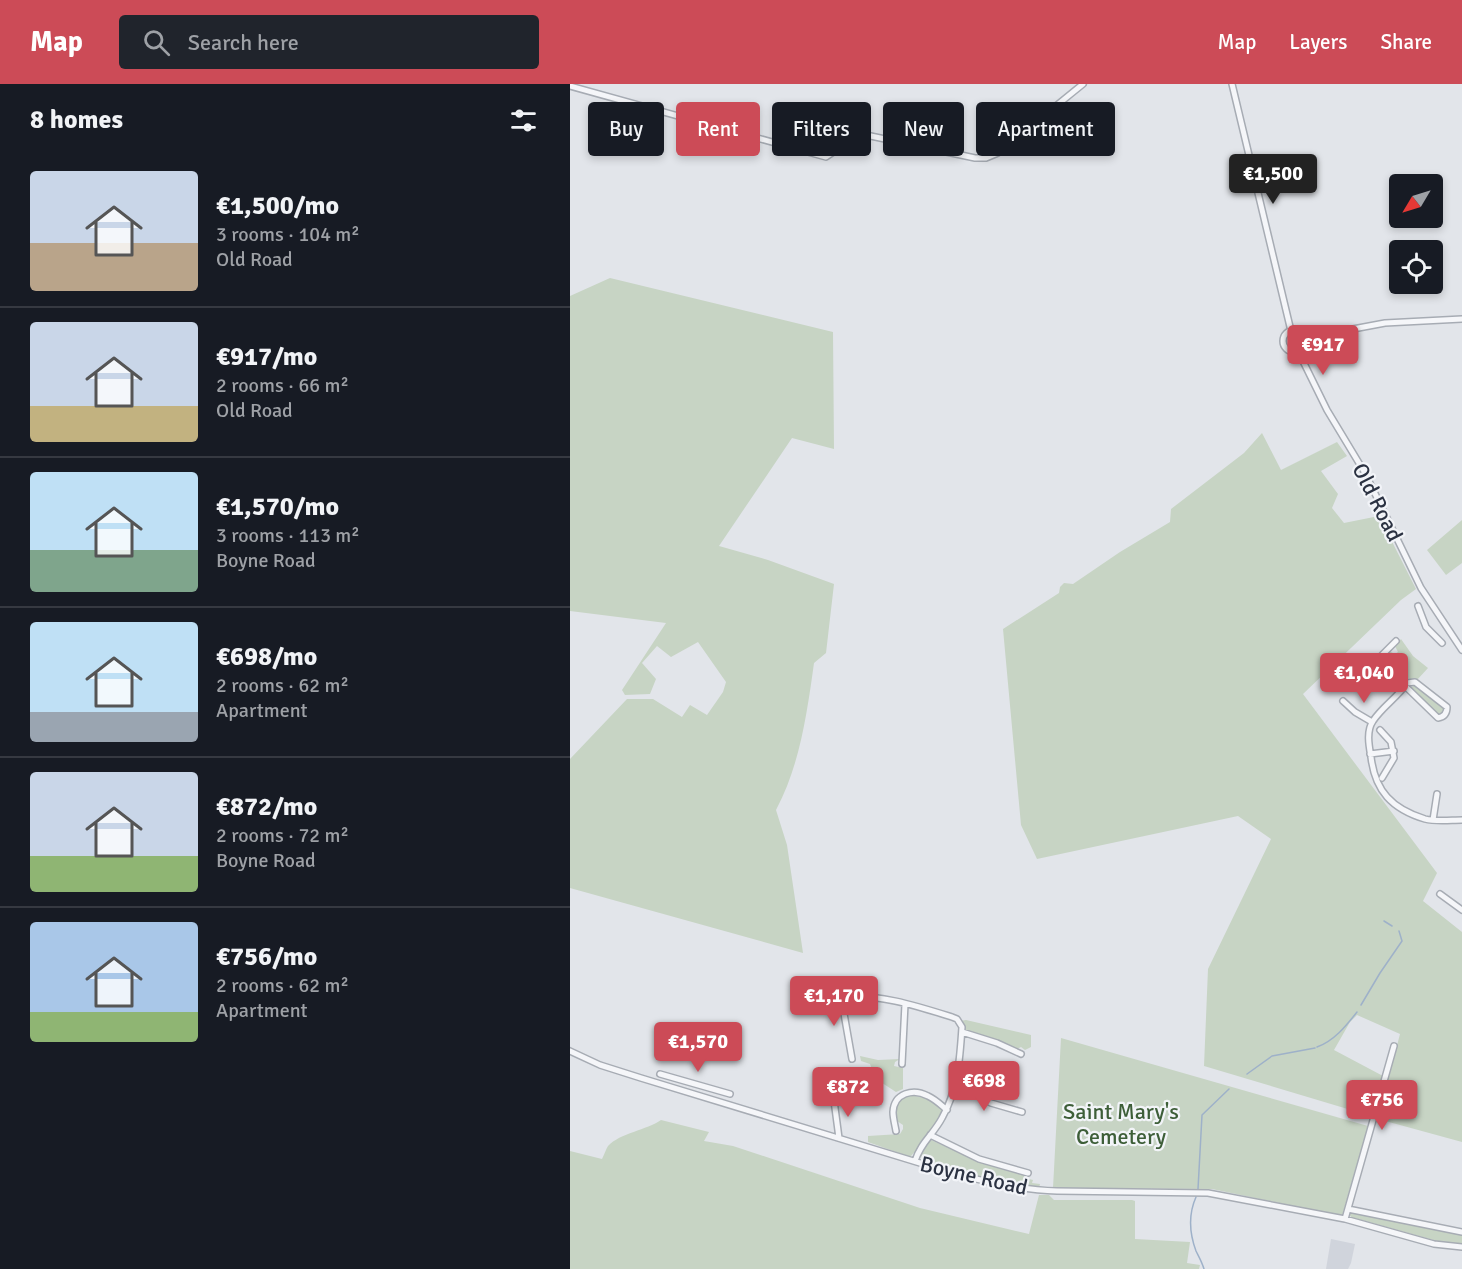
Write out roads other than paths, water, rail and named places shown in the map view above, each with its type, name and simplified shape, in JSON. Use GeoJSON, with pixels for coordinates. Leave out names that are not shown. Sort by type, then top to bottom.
{"type":"FeatureCollection","features":[{"type":"Feature","properties":{"kind":"street"},"geometry":{"type":"LineString","coordinates":[[570,86],[826,157],[836,151],[840,135],[847,131],[975,158],[986,158],[998,153],[1083,84]]}},
{"type":"Feature","properties":{"kind":"street"},"geometry":{"type":"LineString","coordinates":[[1232,84],[1291,331]]}},
{"type":"Feature","properties":{"kind":"street"},"geometry":{"type":"LineString","coordinates":[[1305,338],[1385,323],[1462,319]]}},
{"type":"Feature","properties":{"kind":"street"},"geometry":{"type":"LineString","coordinates":[[1291,331],[1299,332],[1305,338],[1303,347],[1298,351],[1291,351],[1284,344],[1286,334],[1291,331]]}},
{"type":"Feature","properties":{"kind":"street","name":"Old Road"},"geometry":{"type":"LineString","coordinates":[[1298,351],[1327,410],[1365,472],[1415,577],[1462,650]]}},
{"type":"Feature","properties":{"kind":"street"},"geometry":{"type":"LineString","coordinates":[[1418,606],[1426,627],[1442,643]]}},
{"type":"Feature","properties":{"kind":"street"},"geometry":{"type":"LineString","coordinates":[[1436,638],[1447,630]]}},
{"type":"Feature","properties":{"kind":"street"},"geometry":{"type":"LineString","coordinates":[[1396,641],[1386,649],[1382,655],[1383,659],[1406,685],[1435,716],[1441,717],[1447,712],[1447,707],[1423,687],[1415,682],[1406,685],[1372,722],[1369,738],[1372,772],[1379,788],[1389,801],[1419,816],[1433,820],[1462,820]]}},
{"type":"Feature","properties":{"kind":"street"},"geometry":{"type":"LineString","coordinates":[[1343,700],[1355,712],[1372,722]]}},
{"type":"Feature","properties":{"kind":"street"},"geometry":{"type":"LineString","coordinates":[[1380,730],[1391,742],[1394,751],[1394,758],[1382,778]]}},
{"type":"Feature","properties":{"kind":"street"},"geometry":{"type":"LineString","coordinates":[[1370,754],[1394,751]]}},
{"type":"Feature","properties":{"kind":"street"},"geometry":{"type":"LineString","coordinates":[[1433,820],[1437,794]]}},
{"type":"Feature","properties":{"kind":"street"},"geometry":{"type":"LineString","coordinates":[[1440,894],[1462,910]]}},
{"type":"Feature","properties":{"kind":"street"},"geometry":{"type":"LineString","coordinates":[[852,1059],[840,994],[905,1004],[952,1017],[960,1023],[962,1032],[956,1084],[947,1110],[921,1145],[915,1161]]}},
{"type":"Feature","properties":{"kind":"street"},"geometry":{"type":"LineString","coordinates":[[902,1064],[905,1004]]}},
{"type":"Feature","properties":{"kind":"street"},"geometry":{"type":"LineString","coordinates":[[962,1032],[1021,1054]]}},
{"type":"Feature","properties":{"kind":"street"},"geometry":{"type":"LineString","coordinates":[[1345,1219],[1394,1046]]}},
{"type":"Feature","properties":{"kind":"street","name":"Boyne Road"},"geometry":{"type":"LineString","coordinates":[[570,1050],[600,1065],[982,1181],[1033,1190],[1208,1193],[1345,1219],[1434,1244],[1462,1247]]}},
{"type":"Feature","properties":{"kind":"street"},"geometry":{"type":"LineString","coordinates":[[660,1074],[730,1094]]}},
{"type":"Feature","properties":{"kind":"street"},"geometry":{"type":"LineString","coordinates":[[956,1084],[991,1103],[1022,1112]]}},
{"type":"Feature","properties":{"kind":"street"},"geometry":{"type":"LineString","coordinates":[[695,1095],[698,1085]]}},
{"type":"Feature","properties":{"kind":"street"},"geometry":{"type":"LineString","coordinates":[[839,1138],[833,1093],[848,1091]]}},
{"type":"Feature","properties":{"kind":"street"},"geometry":{"type":"LineString","coordinates":[[896,1131],[893,1110],[897,1099],[905,1093],[918,1092],[930,1096],[947,1110]]}},
{"type":"Feature","properties":{"kind":"street"},"geometry":{"type":"LineString","coordinates":[[930,1135],[979,1159],[1028,1173]]}},
{"type":"Feature","properties":{"kind":"street"},"geometry":{"type":"LineString","coordinates":[[1348,1209],[1462,1232]]}},
{"type":"Feature","properties":{"kind":"waterway"},"geometry":{"type":"LineString","coordinates":[[1384,921],[1392,926]]}},
{"type":"Feature","properties":{"kind":"waterway"},"geometry":{"type":"LineString","coordinates":[[1361,1005],[1402,941],[1399,931]]}},
{"type":"Feature","properties":{"kind":"waterway"},"geometry":{"type":"LineString","coordinates":[[1317,1047],[1334,1037],[1357,1012]]}},
{"type":"Feature","properties":{"kind":"waterway"},"geometry":{"type":"LineString","coordinates":[[1247,1074],[1272,1056],[1315,1048]]}},
{"type":"Feature","properties":{"kind":"waterway"},"geometry":{"type":"LineString","coordinates":[[1198,1189],[1202,1115],[1229,1089]]}},
{"type":"Feature","properties":{"kind":"waterway"},"geometry":{"type":"LineString","coordinates":[[1196,1197],[1192,1210],[1191,1230],[1196,1251],[1204,1269]]}},
{"type":"Feature","properties":{"kind":"park label","name":"Saint Mary's Cemetery"},"geometry":{"type":"Point","coordinates":[1121,1124]}}]}
